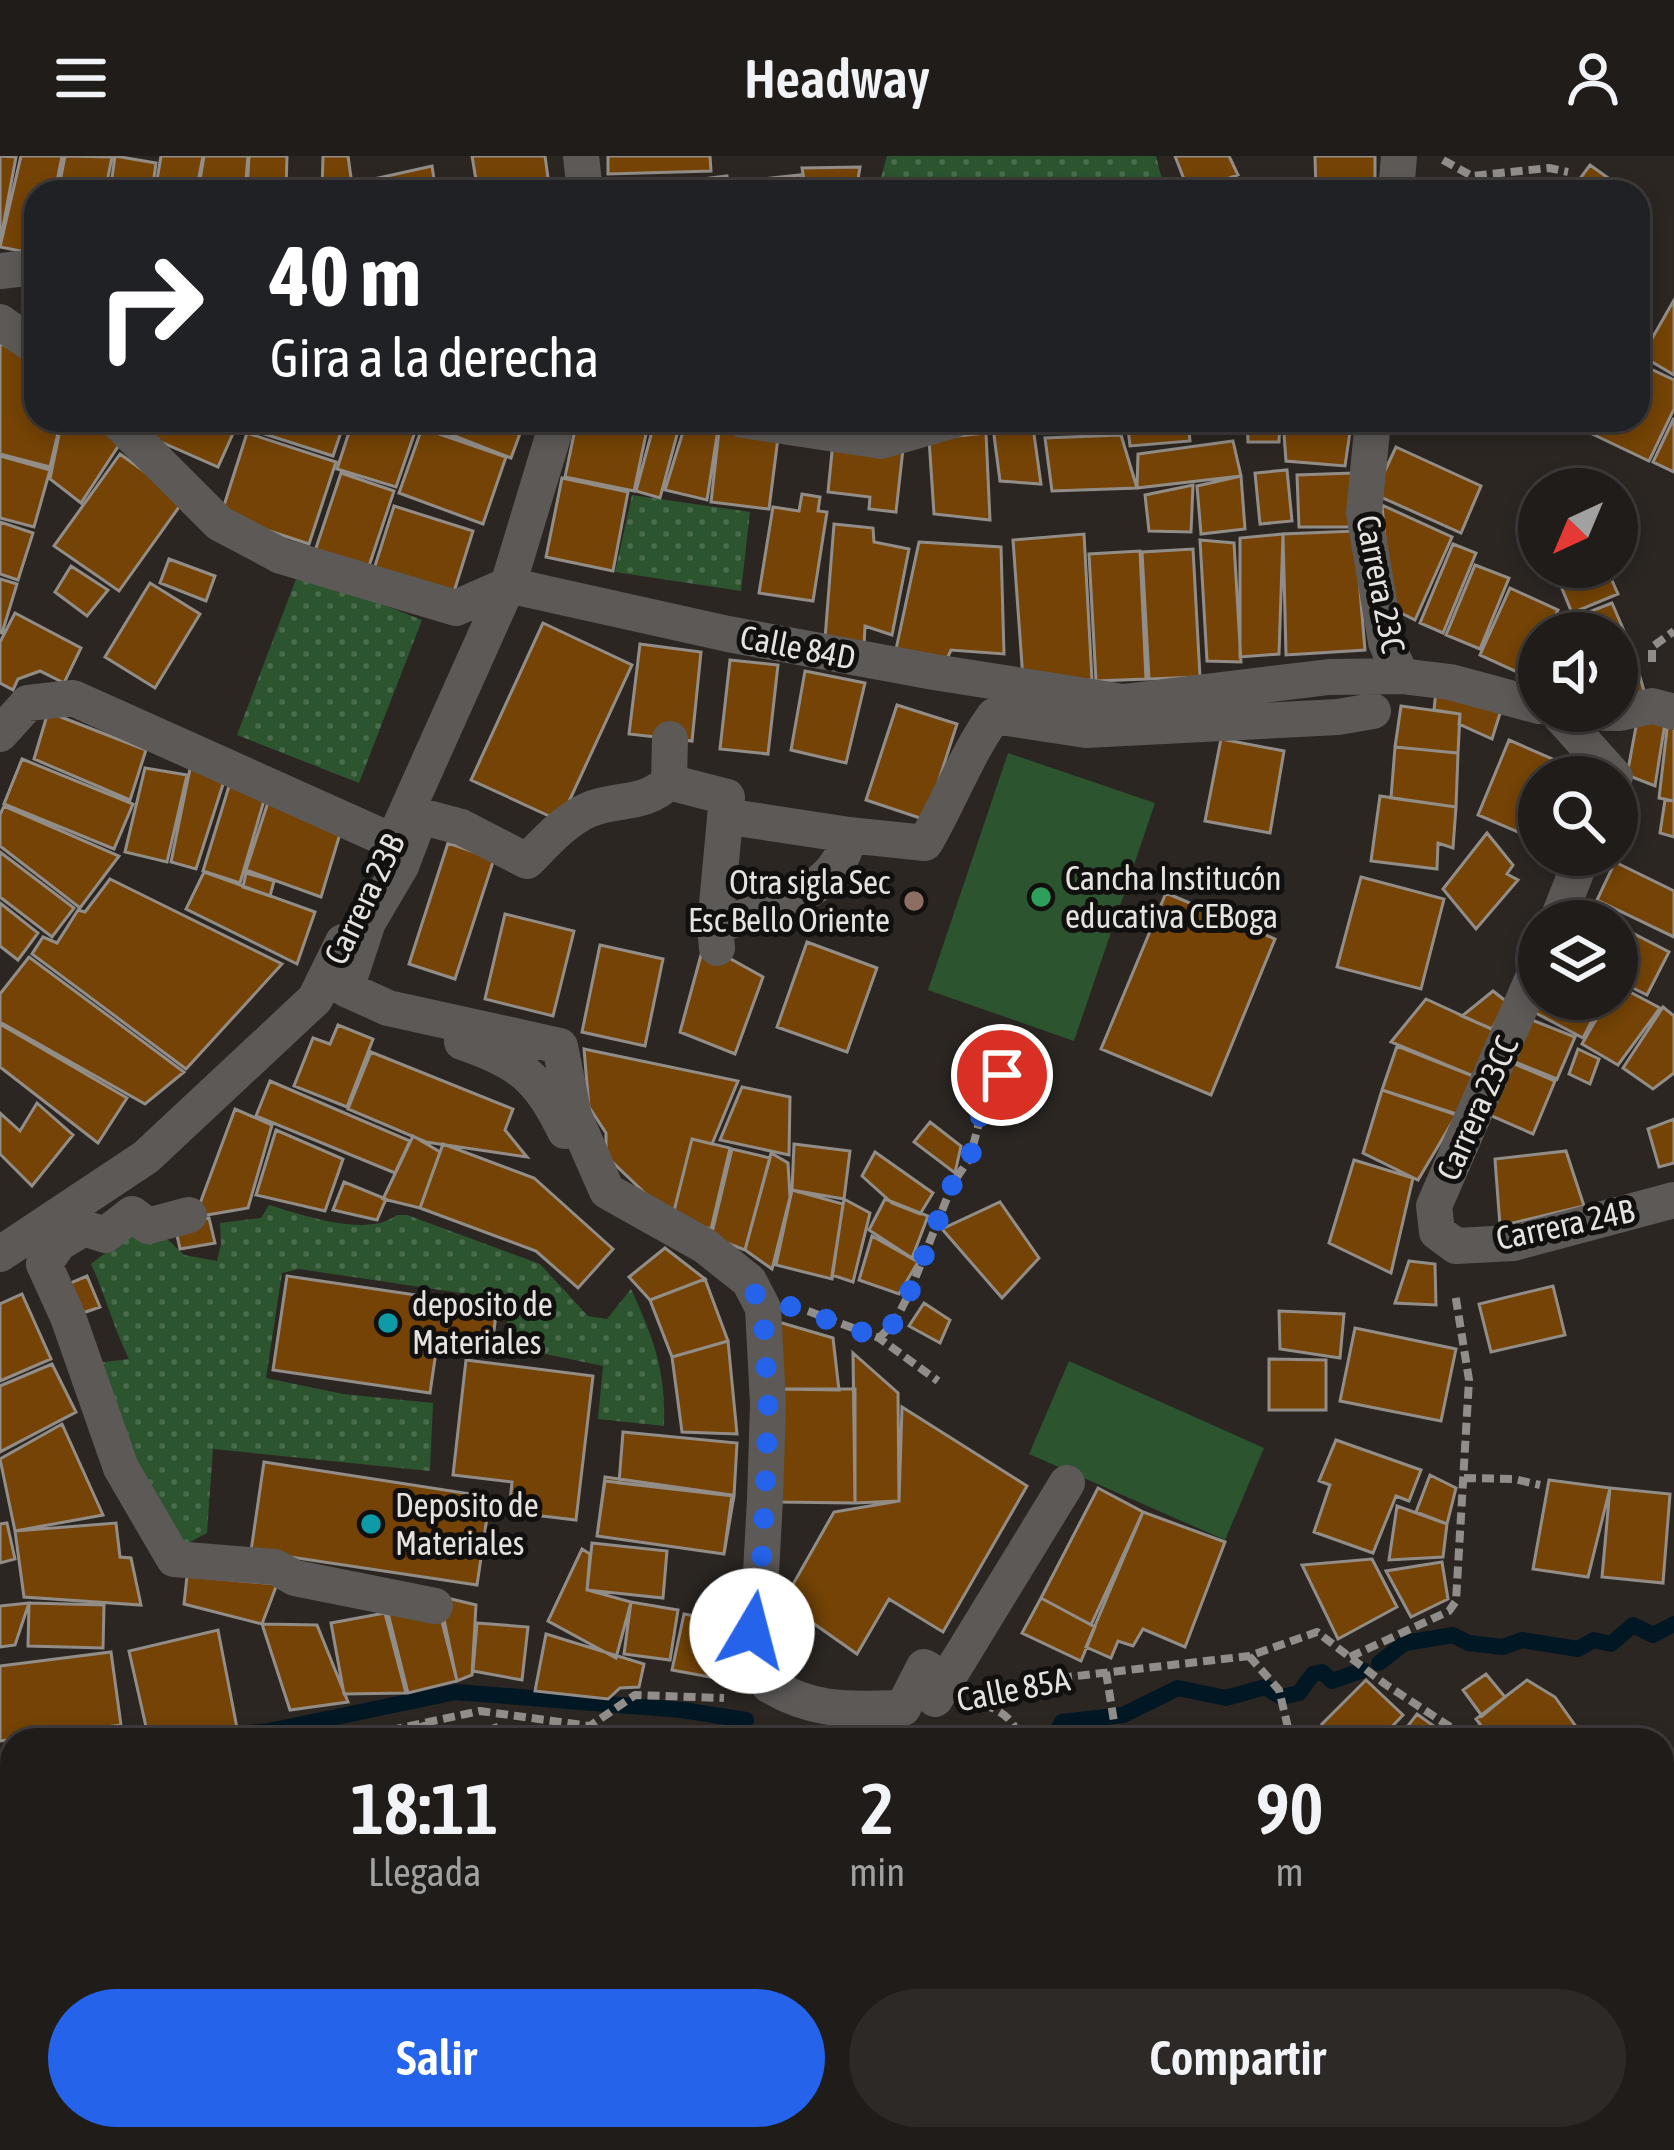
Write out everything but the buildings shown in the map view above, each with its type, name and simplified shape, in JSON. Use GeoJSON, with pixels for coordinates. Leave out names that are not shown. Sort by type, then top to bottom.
{"type":"FeatureCollection","features":[{"type":"Feature","properties":{"kind":"street"},"geometry":{"type":"LineString","coordinates":[[128,432],[219,523],[280,556],[456,608],[508,585]]}},
{"type":"Feature","properties":{"kind":"street","name":"Carrera 23B"},"geometry":{"type":"LineString","coordinates":[[11,1246],[146,1157],[315,999],[394,842],[508,585],[555,432]]}},
{"type":"Feature","properties":{"kind":"street"},"geometry":{"type":"LineString","coordinates":[[822,432],[881,441],[912,432]]}},
{"type":"Feature","properties":{"kind":"street","name":"Carrera 23C"},"geometry":{"type":"LineString","coordinates":[[1372,432],[1364,513],[1386,643],[1401,676]]}},
{"type":"Feature","properties":{"kind":"street","name":"Calle 84D"},"geometry":{"type":"LineString","coordinates":[[508,585],[728,634],[1123,702],[1329,676],[1450,682],[1518,700]]}},
{"type":"Feature","properties":{"kind":"street"},"geometry":{"type":"LineString","coordinates":[[0,734],[28,703],[73,698],[394,842]]}},
{"type":"Feature","properties":{"kind":"street"},"geometry":{"type":"LineString","coordinates":[[1638,709],[1652,706],[1674,712]]}},
{"type":"Feature","properties":{"kind":"street"},"geometry":{"type":"LineString","coordinates":[[725,816],[925,843],[994,716],[1086,730],[1373,712]]}},
{"type":"Feature","properties":{"kind":"street"},"geometry":{"type":"LineString","coordinates":[[1576,732],[1597,756]]}},
{"type":"Feature","properties":{"kind":"street"},"geometry":{"type":"LineString","coordinates":[[670,739],[669,782],[654,795],[589,809],[527,861],[461,827],[420,815],[401,866],[368,922],[346,989],[388,1008],[560,1046],[574,1116],[607,1191],[705,1246],[749,1281],[763,1308],[768,1404],[760,1592],[752,1631],[769,1685],[799,1703],[844,1710],[903,1708],[924,1667],[945,1696],[1067,1483]]}},
{"type":"Feature","properties":{"kind":"street"},"geometry":{"type":"LineString","coordinates":[[669,782],[727,797],[716,939],[810,892],[846,855],[849,835]]}},
{"type":"Feature","properties":{"kind":"street"},"geometry":{"type":"LineString","coordinates":[[315,999],[469,1044],[513,1063],[545,1090],[589,1190],[622,1218],[681,1244],[720,1272],[745,1318],[757,1409],[744,1576],[746,1668],[755,1700]]}},
{"type":"Feature","properties":{"kind":"street","name":"Carrera 23CC"},"geometry":{"type":"LineString","coordinates":[[1456,1246],[1436,1232],[1434,1206],[1518,1012]]}},
{"type":"Feature","properties":{"kind":"street","name":"Carrera 24B"},"geometry":{"type":"LineString","coordinates":[[1456,1246],[1513,1243],[1674,1200]]}},
{"type":"Feature","properties":{"kind":"street"},"geometry":{"type":"LineString","coordinates":[[189,1215],[148,1226],[132,1214],[105,1235],[84,1228],[59,1243],[44,1264],[122,1468],[174,1559],[275,1567],[295,1579],[436,1606]]}},
{"type":"Feature","properties":{"kind":"street"},"geometry":{"type":"LineString","coordinates":[[11,1246],[114,1501]]}},
{"type":"Feature","properties":{"kind":"street","name":"Calle 85A"},"geometry":{"type":"LineString","coordinates":[[755,1700],[848,1724],[945,1696]]}},
{"type":"Feature","properties":{"kind":"path"},"geometry":{"type":"LineString","coordinates":[[1427,157],[1444,160],[1472,176],[1549,168],[1568,172]]}},
{"type":"Feature","properties":{"kind":"path"},"geometry":{"type":"LineString","coordinates":[[879,1338],[894,1323],[909,1294],[946,1198],[970,1158],[983,1107],[1002,1075]]}},
{"type":"Feature","properties":{"kind":"path"},"geometry":{"type":"LineString","coordinates":[[1350,1657],[1449,1611],[1456,1601],[1469,1380],[1452,1281],[1456,1246]]}},
{"type":"Feature","properties":{"kind":"path"},"geometry":{"type":"LineString","coordinates":[[755,1294],[879,1338],[938,1381]]}},
{"type":"Feature","properties":{"kind":"path"},"geometry":{"type":"LineString","coordinates":[[1465,1478],[1540,1485]]}},
{"type":"Feature","properties":{"kind":"path","name":"Calle 85A"},"geometry":{"type":"LineString","coordinates":[[945,1696],[1012,1692],[1068,1677],[1249,1656],[1318,1632],[1453,1728]]}},
{"type":"Feature","properties":{"kind":"path"},"geometry":{"type":"LineString","coordinates":[[1249,1656],[1279,1690],[1288,1728]]}},
{"type":"Feature","properties":{"kind":"path"},"geometry":{"type":"LineString","coordinates":[[1106,1676],[1115,1728]]}},
{"type":"Feature","properties":{"kind":"path"},"geometry":{"type":"LineString","coordinates":[[388,1728],[499,1711],[590,1726],[635,1695],[755,1700]]}},
{"type":"Feature","properties":{"kind":"path"},"geometry":{"type":"LineString","coordinates":[[945,1696],[1000,1709],[1015,1728]]}},
{"type":"Feature","properties":{"kind":"path"},"geometry":{"type":"LineString","coordinates":[[423,1722],[425,1728]]}},
{"type":"Feature","properties":{"kind":"green space"},"geometry":{"type":"Polygon","coordinates":[[[887,156],[1156,156],[1162,180],[880,180],[887,156]]]}},
{"type":"Feature","properties":{"kind":"green space"},"geometry":{"type":"Polygon","coordinates":[[[632,495],[750,512],[741,591],[615,572],[632,495]]]}},
{"type":"Feature","properties":{"kind":"green space"},"geometry":{"type":"Polygon","coordinates":[[[299,571],[422,620],[359,783],[237,735],[299,571]]]}},
{"type":"Feature","properties":{"kind":"green space","name":"Cancha Institucón educativa CEBoga"},"geometry":{"type":"Polygon","coordinates":[[[1008,753],[1155,803],[1074,1041],[928,990],[1008,753]]]}},
{"type":"Feature","properties":{"kind":"green space"},"geometry":{"type":"Polygon","coordinates":[[[269,1205],[352,1225],[407,1215],[540,1264],[588,1316],[607,1319],[631,1289],[657,1356],[664,1426],[598,1419],[603,1366],[507,1346],[508,1300],[299,1269],[282,1273],[266,1378],[343,1394],[433,1403],[430,1471],[213,1449],[207,1533],[179,1548],[144,1485],[96,1363],[129,1359],[91,1264],[126,1237],[138,1234],[165,1237],[184,1255],[217,1261],[220,1223],[261,1218],[269,1205]]]}},
{"type":"Feature","properties":{"kind":"green space"},"geometry":{"type":"Polygon","coordinates":[[[1069,1361],[1264,1448],[1225,1540],[1029,1454],[1069,1361]]]}},
{"type":"Feature","properties":{"kind":"waterway"},"geometry":{"type":"LineString","coordinates":[[1379,1663],[1405,1643],[1453,1635],[1468,1643],[1503,1647],[1522,1640],[1578,1649],[1594,1640],[1611,1644],[1633,1625],[1653,1635],[1674,1624]]}},
{"type":"Feature","properties":{"kind":"waterway"},"geometry":{"type":"LineString","coordinates":[[1058,1728],[1062,1722],[1123,1715],[1178,1688],[1226,1698],[1265,1687],[1281,1697],[1299,1693],[1313,1674],[1322,1672],[1332,1681],[1363,1670]]}},
{"type":"Feature","properties":{"kind":"waterway"},"geometry":{"type":"LineString","coordinates":[[283,1728],[456,1692],[682,1710],[746,1720]]}},
{"type":"Feature","properties":{"kind":"place","name":"Cancha Institucón educativa CEBoga"},"geometry":{"type":"Point","coordinates":[1041,897]}},
{"type":"Feature","properties":{"kind":"place","name":"Otra sigla Sec Esc Bello Oriente"},"geometry":{"type":"Point","coordinates":[914,901]}},
{"type":"Feature","properties":{"kind":"place","name":"deposito de Materiales"},"geometry":{"type":"Point","coordinates":[388,1323]}},
{"type":"Feature","properties":{"kind":"place","name":"Deposito de Materiales"},"geometry":{"type":"Point","coordinates":[371,1524]}},
{"type":"Feature","properties":{"kind":"route"},"geometry":{"type":"LineString","coordinates":[[752,1631],[760,1592],[768,1404],[763,1308],[755,1294],[879,1338],[894,1323],[909,1294],[953,1183],[970,1158],[983,1107],[1002,1075]]}}]}
